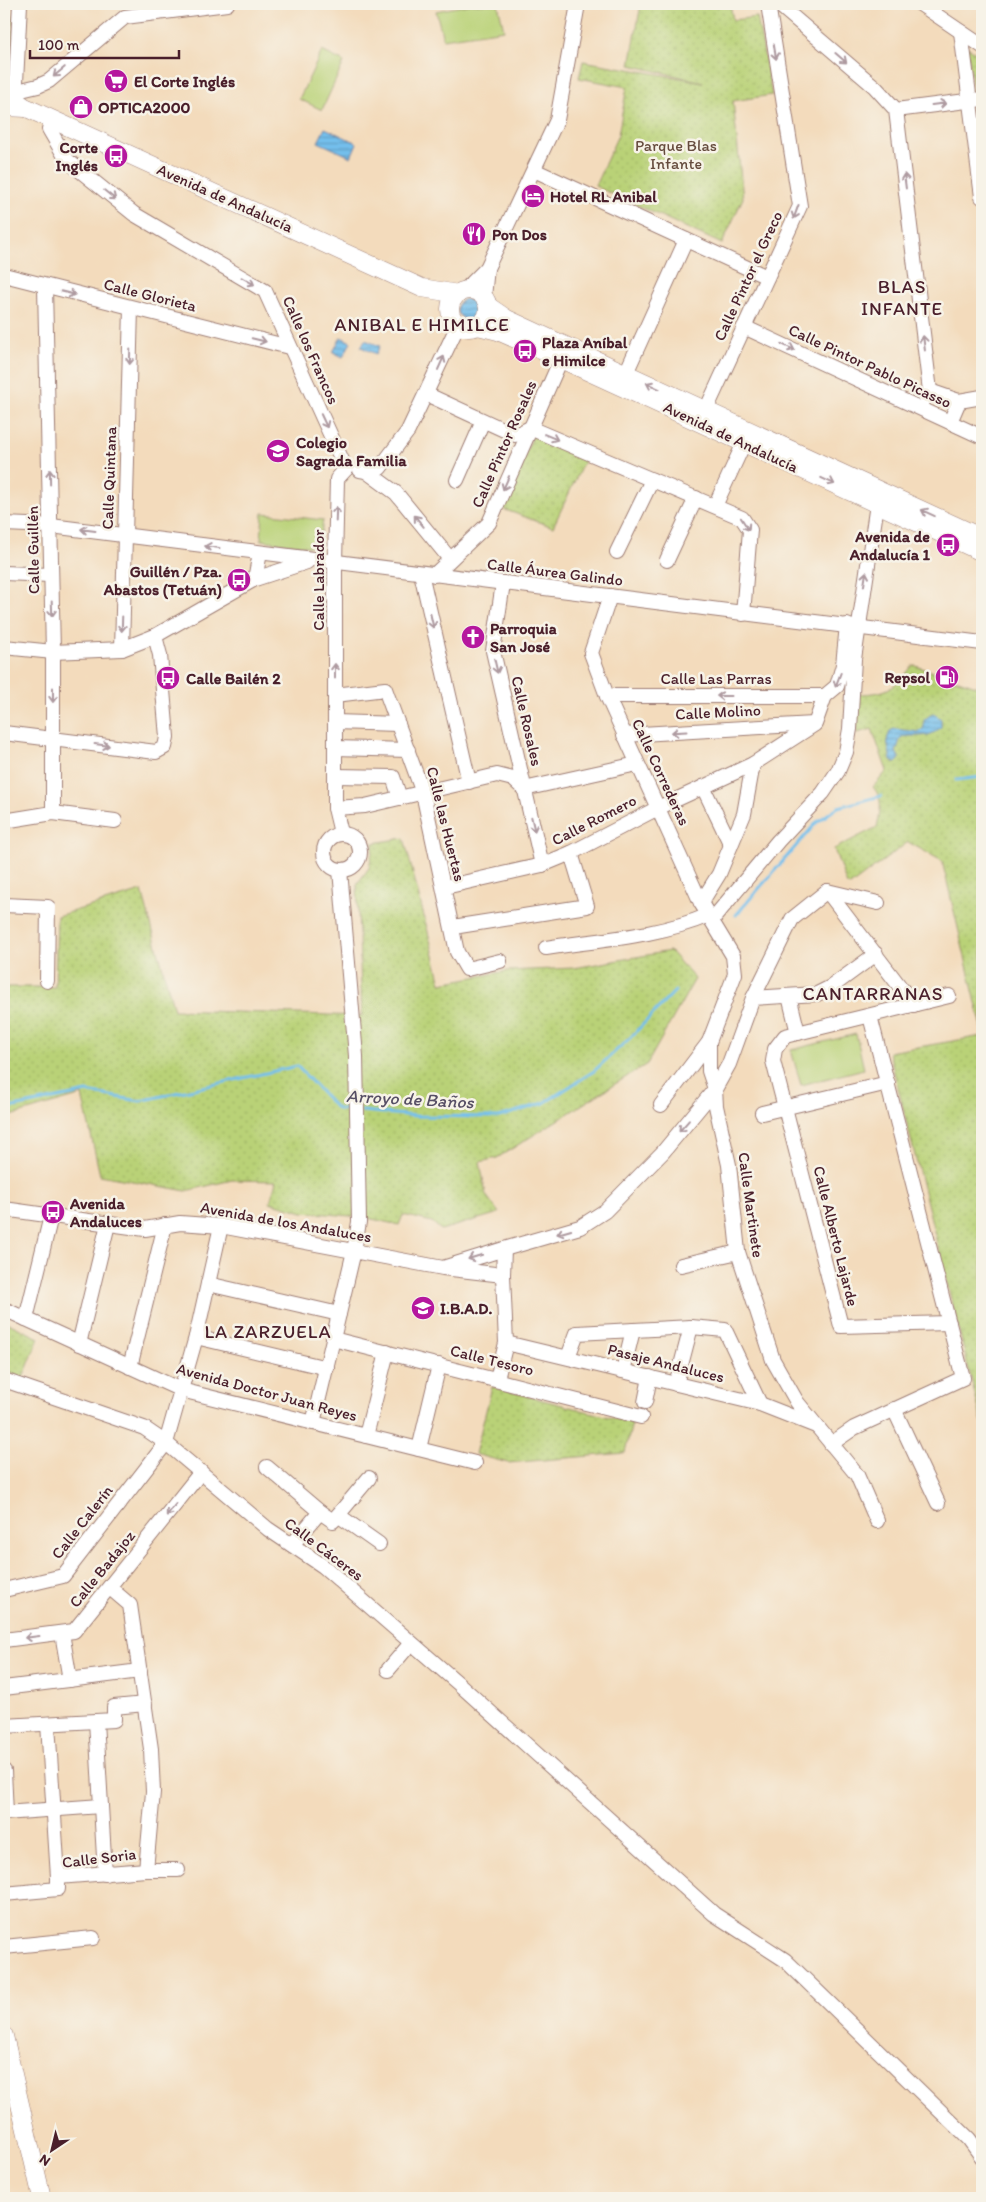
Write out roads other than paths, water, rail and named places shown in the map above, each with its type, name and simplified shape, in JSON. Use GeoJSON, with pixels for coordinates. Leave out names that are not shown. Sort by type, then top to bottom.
{"type":"FeatureCollection","features":[{"type":"Feature","properties":{"kind":"main road","name":"Avenida de Andalucía"},"geometry":{"type":"LineString","coordinates":[[9,98],[52,120],[422,288],[461,292]]}},
{"type":"Feature","properties":{"kind":"main road","name":"Avenida de Andalucía"},"geometry":{"type":"LineString","coordinates":[[422,288],[454,320]]}},
{"type":"Feature","properties":{"kind":"main road"},"geometry":{"type":"LineString","coordinates":[[461,292],[476,292],[486,302],[486,318],[478,326],[468,328],[454,320],[451,303],[461,292]]}},
{"type":"Feature","properties":{"kind":"main road","name":"Avenida de Andalucía"},"geometry":{"type":"LineString","coordinates":[[486,302],[507,319],[982,538]]}},
{"type":"Feature","properties":{"kind":"main road","name":"Avenida de Andalucía"},"geometry":{"type":"LineString","coordinates":[[478,326],[498,331],[562,359],[982,552]]}},
{"type":"Feature","properties":{"kind":"main road"},"geometry":{"type":"LineString","coordinates":[[4,2036],[42,2198]]}},
{"type":"Feature","properties":{"kind":"street"},"geometry":{"type":"LineString","coordinates":[[9,98],[16,82],[20,4]]}},
{"type":"Feature","properties":{"kind":"street"},"geometry":{"type":"LineString","coordinates":[[9,98],[49,81],[125,17],[204,5],[227,4]]}},
{"type":"Feature","properties":{"kind":"street"},"geometry":{"type":"LineString","coordinates":[[461,292],[487,268],[557,120],[578,4]]}},
{"type":"Feature","properties":{"kind":"street","name":"Calle Pintor el Greco"},"geometry":{"type":"LineString","coordinates":[[706,410],[800,206],[768,4]]}},
{"type":"Feature","properties":{"kind":"street"},"geometry":{"type":"LineString","coordinates":[[778,4],[875,87],[896,110],[930,391],[920,409]]}},
{"type":"Feature","properties":{"kind":"street"},"geometry":{"type":"LineString","coordinates":[[920,4],[982,46]]}},
{"type":"Feature","properties":{"kind":"street"},"geometry":{"type":"LineString","coordinates":[[961,32],[976,100],[982,197]]}},
{"type":"Feature","properties":{"kind":"street"},"geometry":{"type":"LineString","coordinates":[[896,110],[976,100]]}},
{"type":"Feature","properties":{"kind":"street","name":"Calle los Francos"},"geometry":{"type":"LineString","coordinates":[[52,120],[49,129],[67,160],[134,214],[264,291],[346,468]]}},
{"type":"Feature","properties":{"kind":"street"},"geometry":{"type":"LineString","coordinates":[[534,170],[767,277]]}},
{"type":"Feature","properties":{"kind":"street"},"geometry":{"type":"LineString","coordinates":[[626,373],[686,240]]}},
{"type":"Feature","properties":{"kind":"street"},"geometry":{"type":"LineString","coordinates":[[486,302],[487,268]]}},
{"type":"Feature","properties":{"kind":"street","name":"Calle Glorieta"},"geometry":{"type":"LineString","coordinates":[[4,275],[45,287],[289,347]]}},
{"type":"Feature","properties":{"kind":"street","name":"Calle Guillén"},"geometry":{"type":"LineString","coordinates":[[45,287],[53,652],[53,813]]}},
{"type":"Feature","properties":{"kind":"street","name":"Calle Quintana"},"geometry":{"type":"LineString","coordinates":[[122,649],[131,308]]}},
{"type":"Feature","properties":{"kind":"street"},"geometry":{"type":"LineString","coordinates":[[346,468],[366,471],[380,468],[408,431],[426,394],[454,320]]}},
{"type":"Feature","properties":{"kind":"street","name":"Calle Pintor Pablo Picasso"},"geometry":{"type":"LineString","coordinates":[[744,327],[982,437]]}},
{"type":"Feature","properties":{"kind":"street","name":"Calle Pintor Rosales"},"geometry":{"type":"LineString","coordinates":[[428,574],[450,559],[489,523],[562,359]]}},
{"type":"Feature","properties":{"kind":"street"},"geometry":{"type":"LineString","coordinates":[[930,391],[958,401],[982,397]]}},
{"type":"Feature","properties":{"kind":"street"},"geometry":{"type":"LineString","coordinates":[[426,394],[515,435],[530,428],[742,518],[750,530],[743,614]]}},
{"type":"Feature","properties":{"kind":"street"},"geometry":{"type":"LineString","coordinates":[[950,422],[958,401]]}},
{"type":"Feature","properties":{"kind":"street"},"geometry":{"type":"LineString","coordinates":[[457,480],[483,421]]}},
{"type":"Feature","properties":{"kind":"street"},"geometry":{"type":"LineString","coordinates":[[715,506],[744,443]]}},
{"type":"Feature","properties":{"kind":"street","name":"Calle Labrador"},"geometry":{"type":"LineString","coordinates":[[340,833],[336,808],[335,776],[335,562],[337,479],[346,468]]}},
{"type":"Feature","properties":{"kind":"street"},"geometry":{"type":"LineString","coordinates":[[366,471],[396,494],[450,559]]}},
{"type":"Feature","properties":{"kind":"street"},"geometry":{"type":"LineString","coordinates":[[618,552],[652,480]]}},
{"type":"Feature","properties":{"kind":"street"},"geometry":{"type":"LineString","coordinates":[[667,560],[696,498]]}},
{"type":"Feature","properties":{"kind":"street"},"geometry":{"type":"LineString","coordinates":[[815,724],[825,696],[838,686],[877,504]]}},
{"type":"Feature","properties":{"kind":"street","name":"Calle Áurea Galindo"},"geometry":{"type":"LineString","coordinates":[[4,524],[51,526],[982,643]]}},
{"type":"Feature","properties":{"kind":"street"},"geometry":{"type":"LineString","coordinates":[[255,579],[260,553]]}},
{"type":"Feature","properties":{"kind":"street"},"geometry":{"type":"LineString","coordinates":[[4,647],[53,652],[122,649],[155,636],[255,579],[317,560]]}},
{"type":"Feature","properties":{"kind":"street"},"geometry":{"type":"LineString","coordinates":[[4,573],[50,575]]}},
{"type":"Feature","properties":{"kind":"street"},"geometry":{"type":"LineString","coordinates":[[428,574],[469,782]]}},
{"type":"Feature","properties":{"kind":"street","name":"Calle Rosales"},"geometry":{"type":"LineString","coordinates":[[503,583],[493,651],[542,865]]}},
{"type":"Feature","properties":{"kind":"street","name":"Calle Correderas"},"geometry":{"type":"LineString","coordinates":[[610,596],[591,653],[606,696],[637,764],[707,913],[733,956],[735,974],[709,1042]]}},
{"type":"Feature","properties":{"kind":"street"},"geometry":{"type":"LineString","coordinates":[[546,948],[625,936],[692,922],[707,913],[778,841],[823,793],[838,771],[846,752],[850,729],[852,626]]}},
{"type":"Feature","properties":{"kind":"street"},"geometry":{"type":"LineString","coordinates":[[4,733],[156,752],[165,747],[167,737],[160,655],[155,636]]}},
{"type":"Feature","properties":{"kind":"street","name":"Calle las Huertas"},"geometry":{"type":"LineString","coordinates":[[335,695],[385,689],[423,793],[458,952],[467,969],[500,961]]}},
{"type":"Feature","properties":{"kind":"street","name":"Calle Las Parras"},"geometry":{"type":"LineString","coordinates":[[606,696],[825,696]]}},
{"type":"Feature","properties":{"kind":"street"},"geometry":{"type":"LineString","coordinates":[[335,722],[398,724]]}},
{"type":"Feature","properties":{"kind":"street","name":"Calle Molino"},"geometry":{"type":"LineString","coordinates":[[624,736],[815,724]]}},
{"type":"Feature","properties":{"kind":"street","name":"Calle Romero"},"geometry":{"type":"LineString","coordinates":[[445,887],[542,865],[571,853],[658,808],[753,764],[815,724]]}},
{"type":"Feature","properties":{"kind":"street"},"geometry":{"type":"LineString","coordinates":[[335,748],[408,750]]}},
{"type":"Feature","properties":{"kind":"street"},"geometry":{"type":"LineString","coordinates":[[336,808],[365,806],[497,775],[513,779],[524,788],[637,764]]}},
{"type":"Feature","properties":{"kind":"street"},"geometry":{"type":"LineString","coordinates":[[707,913],[719,874],[744,814],[753,764]]}},
{"type":"Feature","properties":{"kind":"street"},"geometry":{"type":"LineString","coordinates":[[335,776],[393,777],[400,798]]}},
{"type":"Feature","properties":{"kind":"street"},"geometry":{"type":"LineString","coordinates":[[703,787],[732,845]]}},
{"type":"Feature","properties":{"kind":"street"},"geometry":{"type":"LineString","coordinates":[[4,821],[53,813],[115,821]]}},
{"type":"Feature","properties":{"kind":"street"},"geometry":{"type":"LineString","coordinates":[[340,833],[354,838],[360,851],[356,864],[350,868],[340,870],[330,866],[323,853],[328,840],[340,833]]}},
{"type":"Feature","properties":{"kind":"street"},"geometry":{"type":"LineString","coordinates":[[453,927],[587,906],[571,853]]}},
{"type":"Feature","properties":{"kind":"street"},"geometry":{"type":"LineString","coordinates":[[313,1423],[334,1339],[359,1222],[356,1056],[340,870]]}},
{"type":"Feature","properties":{"kind":"street"},"geometry":{"type":"LineString","coordinates":[[828,891],[878,903]]}},
{"type":"Feature","properties":{"kind":"street"},"geometry":{"type":"LineString","coordinates":[[828,891],[914,1005]]}},
{"type":"Feature","properties":{"kind":"street"},"geometry":{"type":"LineString","coordinates":[[442,1268],[580,1227],[605,1211],[663,1152],[715,1089],[729,1064],[753,998],[792,919],[828,891]]}},
{"type":"Feature","properties":{"kind":"street"},"geometry":{"type":"LineString","coordinates":[[4,905],[48,907],[47,981]]}},
{"type":"Feature","properties":{"kind":"street"},"geometry":{"type":"LineString","coordinates":[[753,998],[817,994],[831,987],[876,954]]}},
{"type":"Feature","properties":{"kind":"street"},"geometry":{"type":"LineString","coordinates":[[789,996],[798,1033],[950,996]]}},
{"type":"Feature","properties":{"kind":"street"},"geometry":{"type":"LineString","coordinates":[[831,1444],[854,1428],[894,1408],[963,1378],[870,1016]]}},
{"type":"Feature","properties":{"kind":"street","name":"Calle Alberto Lajarde"},"geometry":{"type":"LineString","coordinates":[[798,1033],[785,1036],[775,1049],[773,1062],[840,1326],[949,1323]]}},
{"type":"Feature","properties":{"kind":"street"},"geometry":{"type":"LineString","coordinates":[[661,1105],[709,1042]]}},
{"type":"Feature","properties":{"kind":"street","name":"Calle Martinete"},"geometry":{"type":"LineString","coordinates":[[709,1042],[709,1071],[715,1089],[716,1106],[729,1165],[738,1252],[773,1360],[797,1402],[857,1475],[878,1521]]}},
{"type":"Feature","properties":{"kind":"street"},"geometry":{"type":"LineString","coordinates":[[762,1112],[888,1082]]}},
{"type":"Feature","properties":{"kind":"street","name":"Avenida de los Andaluces"},"geometry":{"type":"LineString","coordinates":[[4,1209],[145,1229],[180,1223],[221,1226],[442,1268],[503,1276]]}},
{"type":"Feature","properties":{"kind":"street"},"geometry":{"type":"LineString","coordinates":[[26,1319],[51,1216]]}},
{"type":"Feature","properties":{"kind":"street"},"geometry":{"type":"LineString","coordinates":[[79,1344],[108,1224]]}},
{"type":"Feature","properties":{"kind":"street"},"geometry":{"type":"LineString","coordinates":[[130,1367],[165,1225]]}},
{"type":"Feature","properties":{"kind":"street"},"geometry":{"type":"LineString","coordinates":[[166,1443],[196,1337],[221,1226]]}},
{"type":"Feature","properties":{"kind":"street"},"geometry":{"type":"LineString","coordinates":[[497,1379],[506,1343],[503,1276],[504,1249]]}},
{"type":"Feature","properties":{"kind":"street"},"geometry":{"type":"LineString","coordinates":[[681,1265],[738,1252]]}},
{"type":"Feature","properties":{"kind":"street"},"geometry":{"type":"LineString","coordinates":[[208,1284],[339,1314]]}},
{"type":"Feature","properties":{"kind":"street","name":"Avenida Doctor Juan Reyes"},"geometry":{"type":"LineString","coordinates":[[4,1309],[182,1390],[474,1463]]}},
{"type":"Feature","properties":{"kind":"street"},"geometry":{"type":"LineString","coordinates":[[676,1384],[691,1327]]}},
{"type":"Feature","properties":{"kind":"street"},"geometry":{"type":"LineString","coordinates":[[568,1357],[577,1333],[691,1327],[725,1330],[760,1404]]}},
{"type":"Feature","properties":{"kind":"street"},"geometry":{"type":"LineString","coordinates":[[623,1371],[633,1330]]}},
{"type":"Feature","properties":{"kind":"street"},"geometry":{"type":"LineString","coordinates":[[196,1337],[327,1368]]}},
{"type":"Feature","properties":{"kind":"street","name":"Calle Tesoro"},"geometry":{"type":"LineString","coordinates":[[334,1339],[641,1417]]}},
{"type":"Feature","properties":{"kind":"street","name":"Pasaje Andaluces"},"geometry":{"type":"LineString","coordinates":[[506,1343],[760,1404],[816,1426]]}},
{"type":"Feature","properties":{"kind":"street"},"geometry":{"type":"LineString","coordinates":[[366,1436],[387,1352]]}},
{"type":"Feature","properties":{"kind":"street"},"geometry":{"type":"LineString","coordinates":[[419,1449],[439,1365]]}},
{"type":"Feature","properties":{"kind":"street"},"geometry":{"type":"LineString","coordinates":[[645,1402],[650,1377]]}},
{"type":"Feature","properties":{"kind":"street","name":"Calle Cáceres"},"geometry":{"type":"LineString","coordinates":[[4,1380],[144,1428],[166,1443],[268,1529],[323,1566],[459,1684],[714,1914],[785,1960],[969,2139],[982,2157]]}},
{"type":"Feature","properties":{"kind":"street"},"geometry":{"type":"LineString","coordinates":[[894,1408],[938,1503]]}},
{"type":"Feature","properties":{"kind":"street","name":"Calle Calerín"},"geometry":{"type":"LineString","coordinates":[[4,1590],[63,1576],[166,1443]]}},
{"type":"Feature","properties":{"kind":"street"},"geometry":{"type":"LineString","coordinates":[[267,1467],[333,1521],[369,1478]]}},
{"type":"Feature","properties":{"kind":"street","name":"Calle Badajoz"},"geometry":{"type":"LineString","coordinates":[[4,1640],[74,1631],[201,1472]]}},
{"type":"Feature","properties":{"kind":"street"},"geometry":{"type":"LineString","coordinates":[[292,1545],[320,1512]]}},
{"type":"Feature","properties":{"kind":"street"},"geometry":{"type":"LineString","coordinates":[[338,1515],[379,1544]]}},
{"type":"Feature","properties":{"kind":"street"},"geometry":{"type":"LineString","coordinates":[[110,1588],[130,1605],[146,1704],[153,1792],[146,1870]]}},
{"type":"Feature","properties":{"kind":"street"},"geometry":{"type":"LineString","coordinates":[[62,1633],[70,1680]]}},
{"type":"Feature","properties":{"kind":"street"},"geometry":{"type":"LineString","coordinates":[[388,1670],[411,1643]]}},
{"type":"Feature","properties":{"kind":"street"},"geometry":{"type":"LineString","coordinates":[[4,1688],[140,1671]]}},
{"type":"Feature","properties":{"kind":"street"},"geometry":{"type":"LineString","coordinates":[[4,1726],[114,1720],[114,1707],[146,1704]]}},
{"type":"Feature","properties":{"kind":"street"},"geometry":{"type":"LineString","coordinates":[[96,1721],[105,1874]]}},
{"type":"Feature","properties":{"kind":"street"},"geometry":{"type":"LineString","coordinates":[[48,1724],[58,1877]]}},
{"type":"Feature","properties":{"kind":"street"},"geometry":{"type":"LineString","coordinates":[[4,1772],[5,1813],[101,1806]]}},
{"type":"Feature","properties":{"kind":"street","name":"Calle Soria"},"geometry":{"type":"LineString","coordinates":[[4,1894],[58,1889],[58,1877],[146,1870],[178,1870]]}},
{"type":"Feature","properties":{"kind":"street"},"geometry":{"type":"LineString","coordinates":[[4,1947],[93,1938]]}},
{"type":"Feature","properties":{"kind":"water"},"geometry":{"type":"Polygon","coordinates":[[[325,128],[357,143],[351,157],[318,142],[325,128]]]}},
{"type":"Feature","properties":{"kind":"water"},"geometry":{"type":"Polygon","coordinates":[[[467,299],[474,302],[477,309],[474,316],[467,319],[460,316],[457,309],[460,302],[467,299]]]}},
{"type":"Feature","properties":{"kind":"water"},"geometry":{"type":"Polygon","coordinates":[[[341,337],[351,342],[343,357],[333,352],[341,337]]]}},
{"type":"Feature","properties":{"kind":"water"},"geometry":{"type":"Polygon","coordinates":[[[365,340],[380,346],[376,354],[361,347],[365,340]]]}},
{"type":"Feature","properties":{"kind":"water"},"geometry":{"type":"Polygon","coordinates":[[[933,713],[941,719],[941,727],[932,734],[901,737],[896,752],[900,759],[896,763],[891,761],[887,740],[890,731],[894,729],[920,732],[924,727],[924,720],[933,713]]]}},
{"type":"Feature","properties":{"kind":"waterway","name":"Arroyo de Baños"},"geometry":{"type":"LineString","coordinates":[[956,780],[982,777]]}},
{"type":"Feature","properties":{"kind":"waterway","name":"Arroyo de Baños"},"geometry":{"type":"LineString","coordinates":[[736,915],[817,822],[838,807],[881,796]]}},
{"type":"Feature","properties":{"kind":"waterway","name":"Arroyo de Baños"},"geometry":{"type":"LineString","coordinates":[[362,1111],[416,1116],[499,1117],[544,1103],[594,1071],[630,1038],[675,991]]}},
{"type":"Feature","properties":{"kind":"waterway","name":"Arroyo de Baños"},"geometry":{"type":"LineString","coordinates":[[4,1109],[87,1092],[140,1101],[297,1066],[337,1109],[353,1110]]}},
{"type":"Feature","properties":{"kind":"place","name":"El Corte Inglés"},"geometry":{"type":"Point","coordinates":[116,81]}},
{"type":"Feature","properties":{"kind":"place","name":"OPTICA2000"},"geometry":{"type":"Point","coordinates":[81,107]}},
{"type":"Feature","properties":{"kind":"place","name":"Corte Inglés"},"geometry":{"type":"Point","coordinates":[116,156]}},
{"type":"Feature","properties":{"kind":"place","name":"Hotel RL Anibal"},"geometry":{"type":"Point","coordinates":[533,196]}},
{"type":"Feature","properties":{"kind":"place","name":"Pon Dos"},"geometry":{"type":"Point","coordinates":[474,234]}},
{"type":"Feature","properties":{"kind":"place","name":"Plaza Aníbal e Himilce"},"geometry":{"type":"Point","coordinates":[525,351]}},
{"type":"Feature","properties":{"kind":"place","name":"Colegio Sagrada Familia"},"geometry":{"type":"Point","coordinates":[278,451]}},
{"type":"Feature","properties":{"kind":"place","name":"Avenida de Andalucía 1"},"geometry":{"type":"Point","coordinates":[948,545]}},
{"type":"Feature","properties":{"kind":"place","name":"Guillén / Pza. Abastos (Tetuán)"},"geometry":{"type":"Point","coordinates":[239,580]}},
{"type":"Feature","properties":{"kind":"place","name":"Parroquia San José"},"geometry":{"type":"Point","coordinates":[473,637]}},
{"type":"Feature","properties":{"kind":"place","name":"Repsol"},"geometry":{"type":"Point","coordinates":[947,677]}},
{"type":"Feature","properties":{"kind":"place","name":"Calle Bailén 2"},"geometry":{"type":"Point","coordinates":[168,678]}},
{"type":"Feature","properties":{"kind":"place","name":"Avenida Andaluces"},"geometry":{"type":"Point","coordinates":[53,1212]}},
{"type":"Feature","properties":{"kind":"place","name":"I.B.A.D."},"geometry":{"type":"Point","coordinates":[423,1308]}},
{"type":"Feature","properties":{"kind":"district","name":"BLAS INFANTE"},"geometry":{"type":"Point","coordinates":[902,297]}},
{"type":"Feature","properties":{"kind":"district","name":"ANIBAL E HIMILCE"},"geometry":{"type":"Point","coordinates":[422,324]}},
{"type":"Feature","properties":{"kind":"district","name":"CANTARRANAS"},"geometry":{"type":"Point","coordinates":[873,993]}},
{"type":"Feature","properties":{"kind":"district","name":"LA ZARZUELA"},"geometry":{"type":"Point","coordinates":[268,1331]}},
{"type":"Feature","properties":{"kind":"park label","name":"Parque Blas Infante"},"geometry":{"type":"Point","coordinates":[676,154]}}]}
